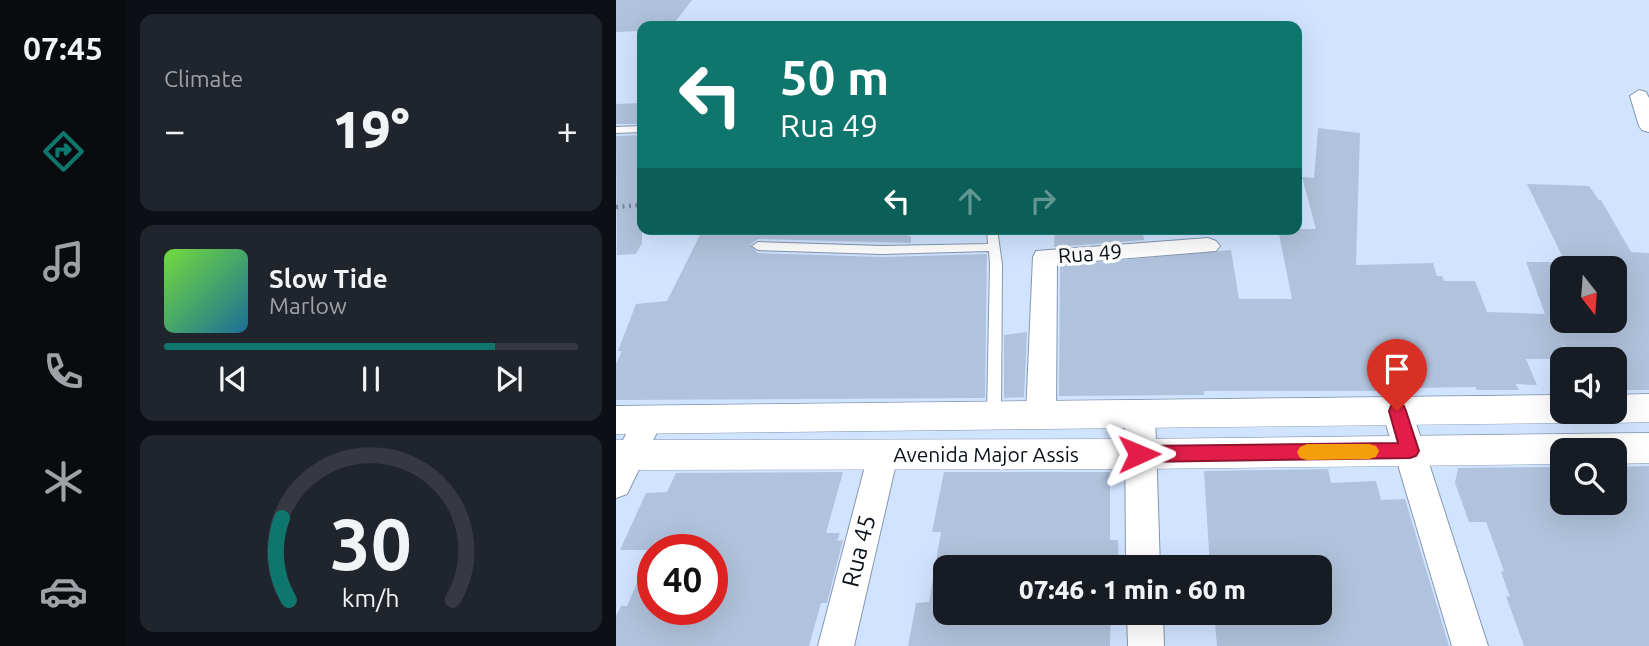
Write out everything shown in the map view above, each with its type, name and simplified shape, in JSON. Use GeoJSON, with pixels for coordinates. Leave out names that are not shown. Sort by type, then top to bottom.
{"type":"FeatureCollection","features":[{"type":"Feature","properties":{"kind":"street"},"geometry":{"type":"LineString","coordinates":[[1639,96],[1649,126]]}},
{"type":"Feature","properties":{"kind":"street","name":"Rua 49"},"geometry":{"type":"LineString","coordinates":[[1041,414],[1045,257],[1208,246]]}},
{"type":"Feature","properties":{"kind":"street"},"geometry":{"type":"LineString","coordinates":[[1627,409],[1649,408]]}},
{"type":"Feature","properties":{"kind":"street","name":"Avenida Major Assis"},"geometry":{"type":"LineString","coordinates":[[632,420],[1550,409]]}},
{"type":"Feature","properties":{"kind":"street"},"geometry":{"type":"LineString","coordinates":[[1397,411],[1470,646]]}},
{"type":"Feature","properties":{"kind":"street"},"geometry":{"type":"LineString","coordinates":[[1140,414],[1143,555]]}},
{"type":"Feature","properties":{"kind":"street"},"geometry":{"type":"LineString","coordinates":[[621,465],[632,420]]}},
{"type":"Feature","properties":{"kind":"street","name":"Avenida Major Assis"},"geometry":{"type":"LineString","coordinates":[[621,465],[883,455],[1649,448]]}},
{"type":"Feature","properties":{"kind":"street","name":"Rua 45"},"geometry":{"type":"LineString","coordinates":[[836,646],[883,455]]}},
{"type":"Feature","properties":{"kind":"street"},"geometry":{"type":"LineString","coordinates":[[1145,625],[1146,646]]}},
{"type":"Feature","properties":{"kind":"lane"},"geometry":{"type":"LineString","coordinates":[[616,130],[637,129]]}},
{"type":"Feature","properties":{"kind":"lane"},"geometry":{"type":"LineString","coordinates":[[993,235],[994,415]]}},
{"type":"Feature","properties":{"kind":"lane"},"geometry":{"type":"LineString","coordinates":[[758,246],[862,247],[882,250],[994,247]]}},
{"type":"Feature","properties":{"kind":"path"},"geometry":{"type":"LineString","coordinates":[[616,207],[637,205]]}},
{"type":"Feature","properties":{"kind":"building"},"geometry":{"type":"Polygon","coordinates":[[[616,0],[692,0],[676,21],[637,21],[637,31],[616,32],[616,0]]]}},
{"type":"Feature","properties":{"kind":"building"},"geometry":{"type":"Polygon","coordinates":[[[637,103],[637,124],[616,124],[616,104],[637,103]]]}},
{"type":"Feature","properties":{"kind":"building"},"geometry":{"type":"Polygon","coordinates":[[[1318,128],[1360,133],[1356,265],[1433,263],[1437,276],[1442,276],[1444,281],[1475,281],[1487,312],[1545,314],[1526,262],[1550,262],[1550,333],[1627,333],[1628,256],[1562,256],[1527,184],[1589,186],[1601,200],[1631,252],[1649,253],[1649,390],[1627,390],[1627,347],[1564,347],[1563,344],[1563,347],[1550,347],[1550,359],[1526,359],[1537,385],[1516,384],[1519,390],[1477,390],[1475,387],[1412,388],[1413,391],[1204,391],[1204,395],[1059,396],[1060,266],[1231,250],[1239,299],[1292,299],[1279,235],[1302,235],[1302,229],[1316,229],[1302,177],[1314,178],[1318,128]]]}},
{"type":"Feature","properties":{"kind":"building"},"geometry":{"type":"Polygon","coordinates":[[[637,135],[637,235],[642,235],[642,243],[636,254],[617,255],[616,136],[637,135]]]}},
{"type":"Feature","properties":{"kind":"building"},"geometry":{"type":"Polygon","coordinates":[[[700,235],[911,236],[911,243],[758,239],[750,245],[758,253],[882,257],[987,254],[985,398],[616,400],[616,364],[622,351],[618,351],[636,304],[667,301],[700,235]]]}},
{"type":"Feature","properties":{"kind":"building"},"geometry":{"type":"Polygon","coordinates":[[[1055,235],[1143,235],[1144,240],[1054,247],[1055,235]]]}},
{"type":"Feature","properties":{"kind":"building"},"geometry":{"type":"Polygon","coordinates":[[[1027,332],[1024,397],[1004,398],[1004,335],[1027,332]]]}},
{"type":"Feature","properties":{"kind":"building"},"geometry":{"type":"Polygon","coordinates":[[[1649,466],[1649,646],[1524,646],[1506,596],[1510,597],[1501,572],[1504,571],[1486,522],[1469,522],[1455,483],[1458,468],[1550,467],[1550,515],[1627,515],[1627,467],[1649,466]]]}},
{"type":"Feature","properties":{"kind":"building"},"geometry":{"type":"Polygon","coordinates":[[[1328,469],[1331,483],[1376,481],[1381,500],[1405,499],[1449,646],[1217,646],[1215,625],[1332,625],[1332,555],[1209,555],[1204,471],[1328,469]]]}},
{"type":"Feature","properties":{"kind":"building"},"geometry":{"type":"Polygon","coordinates":[[[843,472],[826,533],[840,533],[837,541],[843,540],[827,603],[821,603],[809,646],[616,646],[616,616],[621,606],[627,606],[637,583],[637,625],[728,625],[728,534],[637,534],[637,550],[620,550],[646,493],[667,492],[676,473],[843,472]]]}},
{"type":"Feature","properties":{"kind":"building"},"geometry":{"type":"Polygon","coordinates":[[[944,472],[1110,472],[1110,540],[1118,540],[1119,555],[937,555],[941,532],[932,532],[944,472]]]}},
{"type":"Feature","properties":{"kind":"building"},"geometry":{"type":"Polygon","coordinates":[[[933,579],[933,625],[1111,625],[1110,646],[908,646],[916,603],[929,602],[933,579]]]}},
{"type":"Feature","properties":{"kind":"slow traffic"},"geometry":{"type":"LineString","coordinates":[[1307,452],[1369,451]]}},
{"type":"Feature","properties":{"kind":"route"},"geometry":{"type":"LineString","coordinates":[[1139,454],[1410,451],[1397,411]]}}]}
